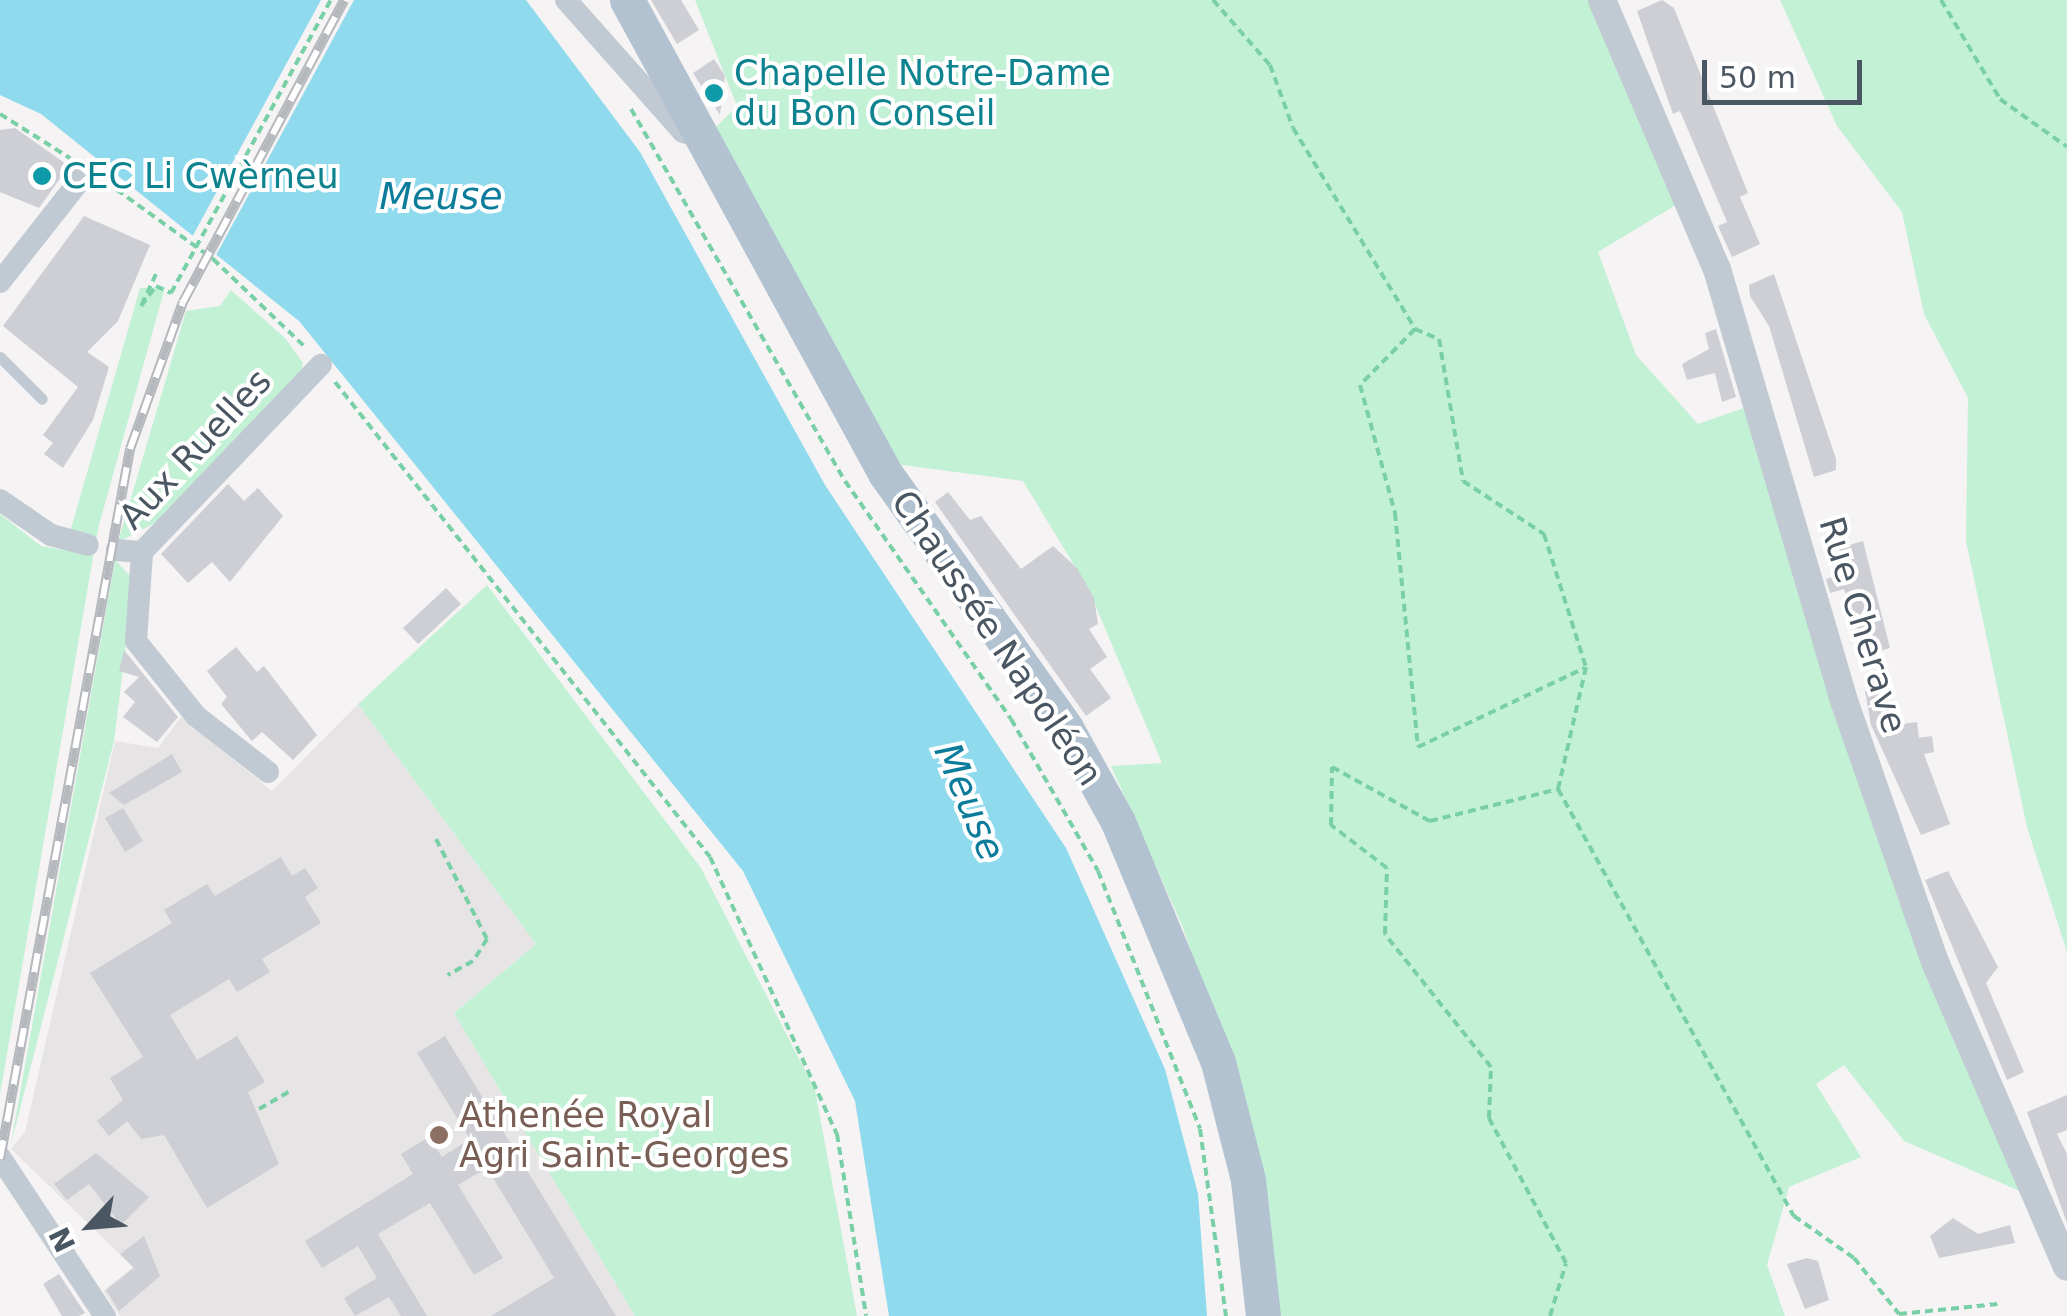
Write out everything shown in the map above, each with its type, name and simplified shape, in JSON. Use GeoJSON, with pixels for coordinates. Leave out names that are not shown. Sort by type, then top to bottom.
{"type":"FeatureCollection","features":[{"type":"Feature","properties":{"kind":"main road","name":"Chaussée Napoléon"},"geometry":{"type":"LineString","coordinates":[[627,0],[885,473],[1066,728],[1118,822],[1218,1062],[1248,1180],[1264,1316]]}},
{"type":"Feature","properties":{"kind":"street"},"geometry":{"type":"LineString","coordinates":[[566,0],[683,132],[706,139]]}},
{"type":"Feature","properties":{"kind":"street","name":"Rue Cherave"},"geometry":{"type":"LineString","coordinates":[[1602,0],[1717,269],[1842,695],[1935,962],[2067,1267]]}},
{"type":"Feature","properties":{"kind":"street"},"geometry":{"type":"LineString","coordinates":[[4,268],[88,170]]}},
{"type":"Feature","properties":{"kind":"street","name":"Aux Ruelles"},"geometry":{"type":"LineString","coordinates":[[268,772],[196,716],[136,640],[142,552],[321,365]]}},
{"type":"Feature","properties":{"kind":"street"},"geometry":{"type":"LineString","coordinates":[[0,500],[51,535],[88,545]]}},
{"type":"Feature","properties":{"kind":"street"},"geometry":{"type":"LineString","coordinates":[[116,550],[142,552]]}},
{"type":"Feature","properties":{"kind":"street"},"geometry":{"type":"LineString","coordinates":[[0,1156],[105,1316]]}},
{"type":"Feature","properties":{"kind":"lane"},"geometry":{"type":"LineString","coordinates":[[0,357],[42,399]]}},
{"type":"Feature","properties":{"kind":"path"},"geometry":{"type":"LineString","coordinates":[[156,274],[142,306],[156,286],[171,292],[330,0]]}},
{"type":"Feature","properties":{"kind":"path"},"geometry":{"type":"LineString","coordinates":[[1213,0],[1270,64],[1293,128],[1415,329],[1439,339],[1463,481],[1544,534],[1586,667],[1558,789],[1794,1216],[1854,1258],[1899,1314],[1997,1304]]}},
{"type":"Feature","properties":{"kind":"path"},"geometry":{"type":"LineString","coordinates":[[1941,0],[2000,99],[2067,147]]}},
{"type":"Feature","properties":{"kind":"path"},"geometry":{"type":"LineString","coordinates":[[622,97],[700,216],[845,480],[1011,719],[1098,872],[1200,1129],[1226,1316]]}},
{"type":"Feature","properties":{"kind":"path"},"geometry":{"type":"LineString","coordinates":[[190,242],[321,365],[710,857],[837,1134],[866,1316]]}},
{"type":"Feature","properties":{"kind":"path"},"geometry":{"type":"LineString","coordinates":[[1415,329],[1360,385],[1395,512],[1418,747],[1586,667]]}},
{"type":"Feature","properties":{"kind":"path"},"geometry":{"type":"LineString","coordinates":[[1550,1316],[1566,1264],[1489,1118],[1491,1067],[1385,934],[1387,868],[1332,825],[1332,768],[1430,821],[1558,789]]}},
{"type":"Feature","properties":{"kind":"path"},"geometry":{"type":"LineString","coordinates":[[436,839],[487,939],[473,961],[448,975]]}},
{"type":"Feature","properties":{"kind":"path"},"geometry":{"type":"LineString","coordinates":[[259,1109],[290,1090]]}},
{"type":"Feature","properties":{"kind":"shaded area"},"geometry":{"type":"Polygon","coordinates":[[[358,704],[536,944],[454,1013],[635,1316],[120,1316],[103,1291],[133,1267],[11,1149],[25,1132],[115,741],[158,748],[181,717],[272,791],[358,704]]]}},
{"type":"Feature","properties":{"kind":"green space"},"geometry":{"type":"Polygon","coordinates":[[[695,0],[1602,0],[1689,197],[1598,252],[1636,355],[1698,424],[1758,403],[1842,695],[2029,1195],[1904,1141],[1844,1065],[1816,1084],[1861,1157],[1789,1187],[1767,1265],[1785,1316],[1280,1316],[1233,1072],[1182,925],[1111,766],[1162,763],[1088,588],[1023,481],[895,464],[713,130],[737,106],[695,0]]]}},
{"type":"Feature","properties":{"kind":"green space"},"geometry":{"type":"Polygon","coordinates":[[[1780,0],[2067,0],[2067,952],[2027,827],[1966,541],[1968,398],[1924,314],[1902,212],[1837,126],[1780,0]]]}},
{"type":"Feature","properties":{"kind":"green space"},"geometry":{"type":"Polygon","coordinates":[[[165,287],[98,529],[0,1094],[0,514],[41,546],[86,554],[70,532],[140,288],[165,287]]]}},
{"type":"Feature","properties":{"kind":"green space"},"geometry":{"type":"Polygon","coordinates":[[[231,290],[285,338],[303,363],[301,376],[155,523],[118,542],[186,311],[220,306],[231,290]]]}},
{"type":"Feature","properties":{"kind":"green space"},"geometry":{"type":"Polygon","coordinates":[[[115,560],[134,580],[114,741],[11,1144],[115,560]]]}},
{"type":"Feature","properties":{"kind":"green space"},"geometry":{"type":"Polygon","coordinates":[[[487,585],[701,868],[815,1090],[857,1316],[635,1316],[454,1013],[536,944],[358,704],[487,585]]]}},
{"type":"Feature","properties":{"kind":"water","name":"Meuse"},"geometry":{"type":"Polygon","coordinates":[[[0,0],[526,0],[640,152],[825,485],[1066,848],[1165,1069],[1198,1194],[1207,1316],[889,1316],[855,1101],[743,871],[299,321],[41,114],[0,95],[0,0]]]}},
{"type":"Feature","properties":{"kind":"pier"},"geometry":{"type":"Polygon","coordinates":[[[321,0],[354,0],[214,259],[191,239],[321,0]]]}},
{"type":"Feature","properties":{"kind":"building"},"geometry":{"type":"Polygon","coordinates":[[[651,0],[681,0],[699,30],[677,44],[651,0]]]}},
{"type":"Feature","properties":{"kind":"building"},"geometry":{"type":"Polygon","coordinates":[[[1662,0],[1674,8],[1748,193],[1740,197],[1760,244],[1732,257],[1718,226],[1727,222],[1680,111],[1673,114],[1637,11],[1662,0]]]}},
{"type":"Feature","properties":{"kind":"building"},"geometry":{"type":"Polygon","coordinates":[[[714,59],[725,76],[720,115],[693,73],[714,59]]]}},
{"type":"Feature","properties":{"kind":"building","name":"CEC Li Cwèrneu"},"geometry":{"type":"Polygon","coordinates":[[[15,128],[69,166],[39,208],[0,192],[0,130],[15,128]]]}},
{"type":"Feature","properties":{"kind":"building"},"geometry":{"type":"Polygon","coordinates":[[[84,216],[150,245],[118,321],[87,352],[109,367],[93,420],[63,468],[44,454],[53,443],[43,435],[78,387],[3,326],[84,216]]]}},
{"type":"Feature","properties":{"kind":"building"},"geometry":{"type":"Polygon","coordinates":[[[1774,274],[1836,459],[1836,470],[1814,477],[1769,326],[1750,296],[1749,285],[1774,274]]]}},
{"type":"Feature","properties":{"kind":"building"},"geometry":{"type":"Polygon","coordinates":[[[1716,329],[1736,397],[1722,402],[1715,373],[1687,380],[1682,364],[1709,349],[1705,333],[1716,329]]]}},
{"type":"Feature","properties":{"kind":"building"},"geometry":{"type":"Polygon","coordinates":[[[228,484],[244,501],[258,488],[283,516],[230,582],[212,562],[188,583],[161,554],[228,484]]]}},
{"type":"Feature","properties":{"kind":"building"},"geometry":{"type":"Polygon","coordinates":[[[948,492],[970,520],[981,516],[1021,569],[1053,546],[1077,568],[1094,598],[1098,624],[1089,629],[1107,657],[1090,669],[1111,698],[1086,716],[935,502],[948,492]]]}},
{"type":"Feature","properties":{"kind":"building"},"geometry":{"type":"Polygon","coordinates":[[[1863,541],[1890,648],[1866,655],[1844,589],[1830,593],[1826,579],[1847,572],[1839,548],[1863,541]]]}},
{"type":"Feature","properties":{"kind":"building"},"geometry":{"type":"Polygon","coordinates":[[[446,588],[461,604],[418,644],[403,628],[446,588]]]}},
{"type":"Feature","properties":{"kind":"building"},"geometry":{"type":"Polygon","coordinates":[[[236,647],[257,672],[264,666],[317,735],[293,760],[262,732],[252,741],[221,704],[227,697],[207,671],[236,647]]]}},
{"type":"Feature","properties":{"kind":"building"},"geometry":{"type":"Polygon","coordinates":[[[124,650],[178,717],[157,742],[123,717],[135,702],[124,692],[139,677],[119,671],[124,650]]]}},
{"type":"Feature","properties":{"kind":"building"},"geometry":{"type":"Polygon","coordinates":[[[1888,687],[1895,725],[1917,722],[1919,738],[1932,736],[1934,752],[1924,754],[1950,824],[1921,835],[1871,725],[1865,691],[1888,687]]]}},
{"type":"Feature","properties":{"kind":"building"},"geometry":{"type":"Polygon","coordinates":[[[172,754],[182,772],[124,805],[109,793],[172,754]]]}},
{"type":"Feature","properties":{"kind":"building"},"geometry":{"type":"Polygon","coordinates":[[[123,808],[143,841],[125,852],[105,818],[123,808]]]}},
{"type":"Feature","properties":{"kind":"building"},"geometry":{"type":"Polygon","coordinates":[[[281,857],[292,876],[305,868],[318,888],[305,897],[321,923],[262,959],[270,972],[237,992],[229,979],[170,1015],[197,1060],[237,1036],[265,1082],[248,1092],[279,1164],[207,1208],[164,1135],[141,1139],[127,1121],[109,1136],[97,1121],[123,1100],[110,1078],[143,1057],[90,973],[172,923],[164,910],[207,884],[215,896],[281,857]]]}},
{"type":"Feature","properties":{"kind":"building"},"geometry":{"type":"Polygon","coordinates":[[[1948,871],[1998,967],[1986,983],[2024,1072],[2007,1080],[1925,880],[1948,871]]]}},
{"type":"Feature","properties":{"kind":"building"},"geometry":{"type":"Polygon","coordinates":[[[445,1036],[616,1316],[491,1316],[554,1278],[487,1168],[458,1185],[503,1258],[474,1275],[430,1203],[378,1234],[427,1316],[401,1316],[389,1297],[355,1316],[344,1298],[377,1278],[358,1246],[322,1268],[305,1241],[413,1174],[401,1154],[429,1137],[442,1157],[470,1139],[417,1053],[445,1036]]]}},
{"type":"Feature","properties":{"kind":"building"},"geometry":{"type":"Polygon","coordinates":[[[2067,1095],[2067,1130],[2057,1134],[2067,1154],[2067,1223],[2027,1112],[2067,1095]]]}},
{"type":"Feature","properties":{"kind":"building"},"geometry":{"type":"Polygon","coordinates":[[[96,1153],[149,1197],[121,1225],[89,1184],[67,1200],[54,1184],[96,1153]]]}},
{"type":"Feature","properties":{"kind":"building"},"geometry":{"type":"Polygon","coordinates":[[[1953,1218],[1978,1234],[2010,1225],[2015,1243],[1939,1258],[1930,1236],[1953,1218]]]}},
{"type":"Feature","properties":{"kind":"building"},"geometry":{"type":"Polygon","coordinates":[[[144,1236],[160,1276],[119,1311],[106,1290],[134,1268],[120,1254],[144,1236]]]}},
{"type":"Feature","properties":{"kind":"building"},"geometry":{"type":"Polygon","coordinates":[[[1807,1258],[1818,1261],[1829,1300],[1805,1309],[1787,1264],[1807,1258]]]}},
{"type":"Feature","properties":{"kind":"building"},"geometry":{"type":"Polygon","coordinates":[[[59,1274],[85,1313],[62,1316],[43,1284],[59,1274]]]}},
{"type":"Feature","properties":{"kind":"railway"},"geometry":{"type":"LineString","coordinates":[[0,1159],[130,449],[183,302],[344,0]]}},
{"type":"Feature","properties":{"kind":"place","name":"Chapelle Notre-Dame du Bon Conseil"},"geometry":{"type":"Point","coordinates":[714,93]}},
{"type":"Feature","properties":{"kind":"place","name":"CEC Li Cwèrneu"},"geometry":{"type":"Point","coordinates":[42,176]}},
{"type":"Feature","properties":{"kind":"place","name":"Athenée Royal Agri Saint-Georges"},"geometry":{"type":"Point","coordinates":[439,1135]}}]}
